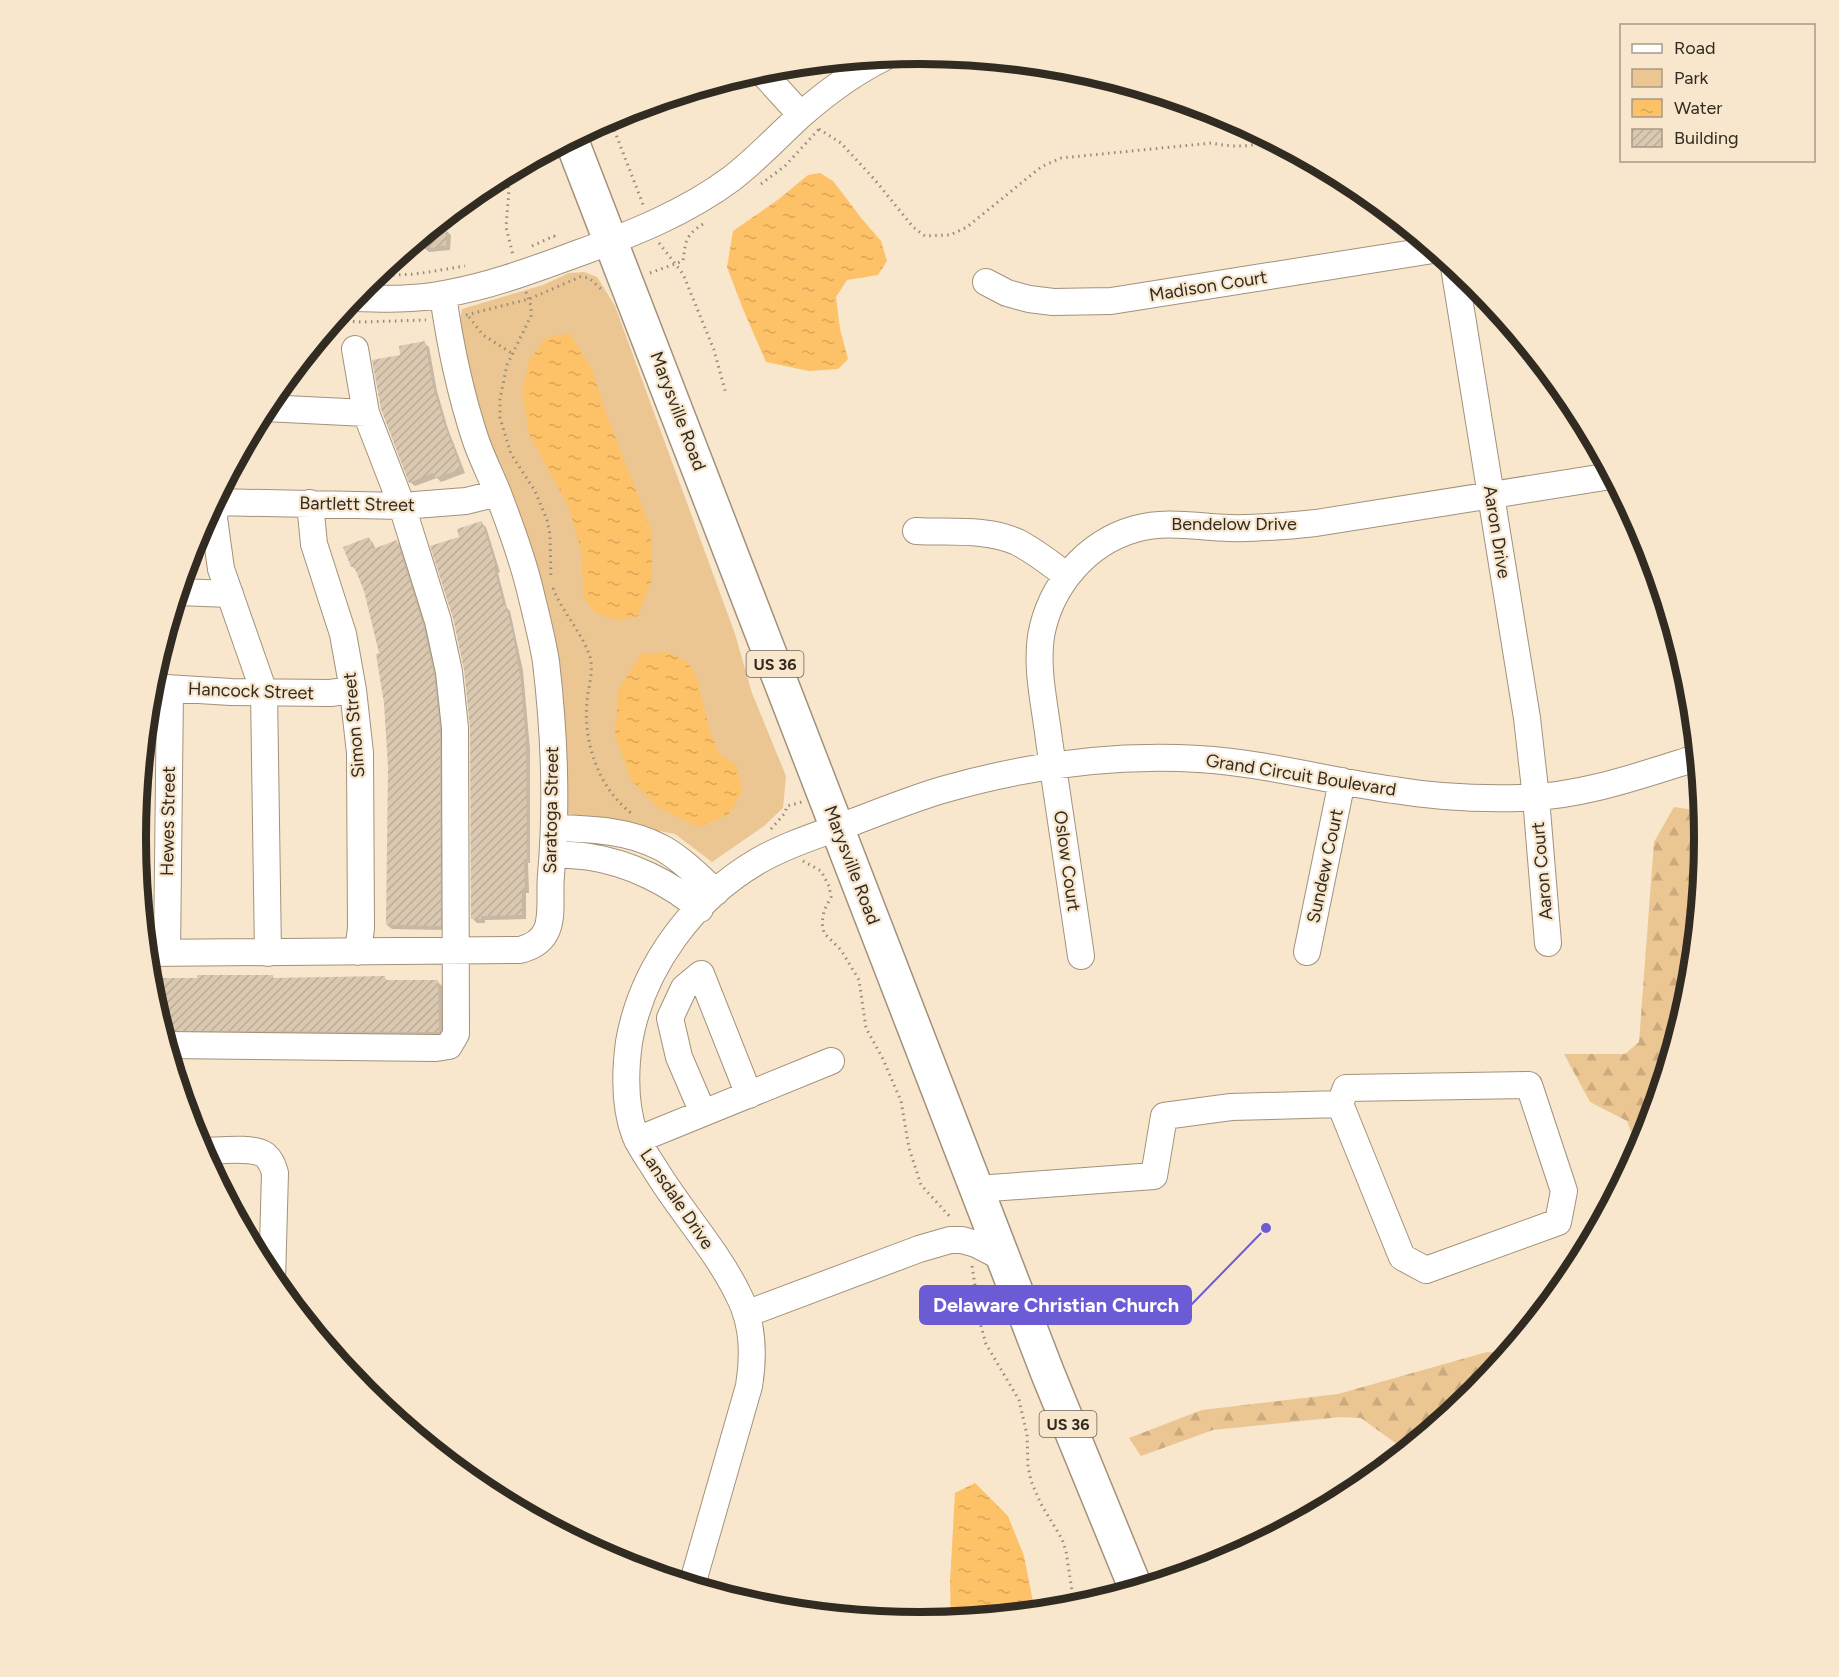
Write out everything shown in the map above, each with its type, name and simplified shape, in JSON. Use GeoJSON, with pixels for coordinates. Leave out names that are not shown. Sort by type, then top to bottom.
{"type":"FeatureCollection","features":[{"type":"Feature","properties":{"kind":"highway","name":"Marysville Road"},"geometry":{"type":"LineString","coordinates":[[574,145],[976,1189],[1133,1582]]}},
{"type":"Feature","properties":{"kind":"street"},"geometry":{"type":"LineString","coordinates":[[365,298],[443,295],[520,275],[651,224],[687,207],[733,178],[830,90],[867,66]]}},
{"type":"Feature","properties":{"kind":"street"},"geometry":{"type":"LineString","coordinates":[[768,79],[801,115]]}},
{"type":"Feature","properties":{"kind":"street","name":"Madison Court"},"geometry":{"type":"LineString","coordinates":[[986,282],[1007,293],[1029,299],[1053,302],[1111,301],[1424,252]]}},
{"type":"Feature","properties":{"kind":"street","name":"Aaron Drive"},"geometry":{"type":"LineString","coordinates":[[1456,281],[1527,718],[1536,798]]}},
{"type":"Feature","properties":{"kind":"street","name":"Saratoga Street"},"geometry":{"type":"LineString","coordinates":[[157,953],[520,950],[540,942],[546,933],[550,914],[554,828],[551,726],[546,660],[529,585],[498,493],[477,443],[462,398],[453,360],[443,295]]}},
{"type":"Feature","properties":{"kind":"street"},"geometry":{"type":"LineString","coordinates":[[174,1045],[436,1048],[449,1046],[456,1034],[455,728],[448,672],[438,621],[402,506],[366,413],[355,350]]}},
{"type":"Feature","properties":{"kind":"street"},"geometry":{"type":"LineString","coordinates":[[276,409],[366,413]]}},
{"type":"Feature","properties":{"kind":"street","name":"Bendelow Drive"},"geometry":{"type":"LineString","coordinates":[[1053,767],[1039,657],[1045,619],[1056,592],[1067,576],[1083,558],[1107,541],[1150,525],[1172,523],[1229,528],[1271,528],[1316,523],[1604,477]]}},
{"type":"Feature","properties":{"kind":"street","name":"Bartlett Street"},"geometry":{"type":"LineString","coordinates":[[222,502],[402,506],[448,503],[498,493]]}},
{"type":"Feature","properties":{"kind":"street","name":"Simon Street"},"geometry":{"type":"LineString","coordinates":[[310,503],[314,544],[343,634],[353,690],[360,753],[361,928],[358,952]]}},
{"type":"Feature","properties":{"kind":"street"},"geometry":{"type":"LineString","coordinates":[[214,520],[221,569],[264,692],[268,953]]}},
{"type":"Feature","properties":{"kind":"street"},"geometry":{"type":"LineString","coordinates":[[916,531],[993,535],[1025,547],[1067,576]]}},
{"type":"Feature","properties":{"kind":"street"},"geometry":{"type":"LineString","coordinates":[[186,592],[230,594]]}},
{"type":"Feature","properties":{"kind":"street","name":"Hancock Street"},"geometry":{"type":"LineString","coordinates":[[160,688],[330,693],[353,690]]}},
{"type":"Feature","properties":{"kind":"street","name":"Hewes Street"},"geometry":{"type":"LineString","coordinates":[[157,953],[160,688]]}},
{"type":"Feature","properties":{"kind":"street","name":"Grand Circuit Boulevard"},"geometry":{"type":"LineString","coordinates":[[838,827],[942,790],[1008,773],[1125,759],[1196,759],[1237,762],[1395,791],[1460,798],[1536,798],[1623,781],[1689,760]]}},
{"type":"Feature","properties":{"kind":"street","name":"Oslow Court"},"geometry":{"type":"LineString","coordinates":[[1053,767],[1081,956]]}},
{"type":"Feature","properties":{"kind":"street","name":"Sundew Court"},"geometry":{"type":"LineString","coordinates":[[1307,952],[1342,781]]}},
{"type":"Feature","properties":{"kind":"street","name":"Aaron Court"},"geometry":{"type":"LineString","coordinates":[[1536,798],[1548,944]]}},
{"type":"Feature","properties":{"kind":"street","name":"Lansdale Drive"},"geometry":{"type":"LineString","coordinates":[[694,1578],[749,1386],[752,1365],[751,1338],[739,1295],[637,1140],[631,1122],[626,1088],[630,1037],[642,997],[660,959],[682,925],[758,861],[794,843],[838,827]]}},
{"type":"Feature","properties":{"kind":"street"},"geometry":{"type":"LineString","coordinates":[[554,828],[616,832],[662,849],[677,859],[708,901]]}},
{"type":"Feature","properties":{"kind":"street"},"geometry":{"type":"LineString","coordinates":[[553,854],[590,857],[615,863],[654,879],[686,897],[708,901]]}},
{"type":"Feature","properties":{"kind":"street"},"geometry":{"type":"LineString","coordinates":[[703,1113],[679,1057],[670,1018],[684,988],[701,974],[749,1095]]}},
{"type":"Feature","properties":{"kind":"street"},"geometry":{"type":"LineString","coordinates":[[637,1140],[831,1061]]}},
{"type":"Feature","properties":{"kind":"street"},"geometry":{"type":"LineString","coordinates":[[1529,1085],[1564,1191],[1558,1222],[1426,1270],[1402,1257],[1340,1104],[1346,1088],[1529,1085]]}},
{"type":"Feature","properties":{"kind":"street"},"geometry":{"type":"LineString","coordinates":[[976,1189],[1154,1176],[1164,1116],[1231,1107],[1340,1104]]}},
{"type":"Feature","properties":{"kind":"street"},"geometry":{"type":"LineString","coordinates":[[211,1151],[253,1150],[264,1154],[271,1161],[275,1173],[272,1263]]}},
{"type":"Feature","properties":{"kind":"street"},"geometry":{"type":"LineString","coordinates":[[746,1314],[928,1246],[950,1240],[962,1240],[1003,1258]]}},
{"type":"Feature","properties":{"kind":"path"},"geometry":{"type":"LineString","coordinates":[[613,127],[659,244],[683,274],[709,339],[726,394]]}},
{"type":"Feature","properties":{"kind":"path"},"geometry":{"type":"LineString","coordinates":[[758,187],[784,166],[819,129],[841,143],[913,227],[926,236],[943,236],[967,227],[1041,167],[1061,158],[1212,143],[1228,147],[1261,144]]}},
{"type":"Feature","properties":{"kind":"path"},"geometry":{"type":"LineString","coordinates":[[628,282],[683,261],[686,240],[694,230],[712,218]]}},
{"type":"Feature","properties":{"kind":"path"},"geometry":{"type":"LineString","coordinates":[[531,246],[554,236]]}},
{"type":"Feature","properties":{"kind":"path"},"geometry":{"type":"LineString","coordinates":[[505,255],[522,249]]}},
{"type":"Feature","properties":{"kind":"path"},"geometry":{"type":"LineString","coordinates":[[389,275],[416,274],[467,266]]}},
{"type":"Feature","properties":{"kind":"path"},"geometry":{"type":"LineString","coordinates":[[468,315],[483,335],[513,354],[507,365],[500,399],[500,418],[504,434],[511,454],[535,491],[547,520],[551,552],[549,572],[554,591],[589,655],[592,668],[586,704],[587,725],[596,766],[613,796],[635,816]]}},
{"type":"Feature","properties":{"kind":"path"},"geometry":{"type":"LineString","coordinates":[[794,843],[804,862],[821,871],[829,886],[831,897],[824,911],[822,923],[824,933],[841,950],[859,980],[866,1028],[883,1059],[901,1101],[909,1148],[921,1185],[954,1221],[973,1268],[981,1326],[986,1344],[1019,1400],[1027,1435],[1031,1481],[1037,1498],[1062,1539],[1074,1597]]}},
{"type":"Feature","properties":{"kind":"green space"},"geometry":{"type":"Polygon","coordinates":[[[584,272],[597,277],[615,306],[735,634],[752,693],[786,776],[783,808],[764,826],[712,862],[675,834],[566,813],[538,581],[473,393],[458,329],[462,309],[543,285],[569,273],[584,272]]]}},
{"type":"Feature","properties":{"kind":"green space"},"geometry":{"type":"Polygon","coordinates":[[[1674,807],[1693,810],[1692,889],[1679,989],[1667,1039],[1633,1138],[1627,1121],[1590,1102],[1564,1054],[1625,1054],[1639,1042],[1654,842],[1674,807]]]}},
{"type":"Feature","properties":{"kind":"green space"},"geometry":{"type":"Polygon","coordinates":[[[1487,1352],[1498,1353],[1467,1386],[1399,1446],[1361,1418],[1340,1417],[1213,1430],[1141,1456],[1129,1438],[1202,1410],[1338,1394],[1487,1352]]]}},
{"type":"Feature","properties":{"kind":"water"},"geometry":{"type":"Polygon","coordinates":[[[820,173],[833,181],[881,241],[887,261],[878,275],[847,280],[836,297],[840,329],[848,359],[838,369],[809,371],[766,362],[727,267],[733,231],[779,199],[808,175],[820,173]]]}},
{"type":"Feature","properties":{"kind":"water"},"geometry":{"type":"Polygon","coordinates":[[[569,333],[592,369],[604,407],[651,530],[652,580],[638,616],[618,620],[596,613],[584,599],[581,551],[569,508],[529,434],[522,390],[530,359],[546,338],[569,333]]]}},
{"type":"Feature","properties":{"kind":"water"},"geometry":{"type":"Polygon","coordinates":[[[665,652],[686,661],[697,677],[709,728],[718,753],[737,766],[742,792],[728,815],[698,827],[659,808],[631,780],[615,735],[619,689],[641,654],[665,652]]]}},
{"type":"Feature","properties":{"kind":"water"},"geometry":{"type":"Polygon","coordinates":[[[975,1483],[1008,1516],[1024,1556],[1033,1604],[951,1611],[950,1582],[955,1493],[975,1483]]]}},
{"type":"Feature","properties":{"kind":"building"},"geometry":{"type":"Polygon","coordinates":[[[442,229],[446,229],[446,246],[422,247],[442,229]]]}},
{"type":"Feature","properties":{"kind":"building"},"geometry":{"type":"Polygon","coordinates":[[[425,341],[433,386],[461,469],[435,478],[433,473],[409,483],[381,409],[372,360],[400,355],[399,346],[425,341]]]}},
{"type":"Feature","properties":{"kind":"building"},"geometry":{"type":"Polygon","coordinates":[[[482,521],[496,567],[494,568],[504,605],[506,605],[521,682],[526,743],[527,859],[524,859],[525,889],[522,889],[522,915],[481,916],[481,919],[471,919],[470,728],[464,670],[453,618],[430,546],[459,537],[457,529],[482,521]]]}},
{"type":"Feature","properties":{"kind":"building"},"geometry":{"type":"Polygon","coordinates":[[[369,537],[373,549],[397,540],[423,625],[434,674],[440,729],[441,926],[386,925],[388,767],[384,703],[376,654],[379,653],[364,591],[343,547],[369,537]]]}},
{"type":"Feature","properties":{"kind":"building"},"geometry":{"type":"Polygon","coordinates":[[[158,975],[162,975],[162,978],[197,978],[197,975],[273,975],[273,978],[385,976],[385,980],[438,980],[439,1032],[170,1031],[158,975]]]}},
{"type":"Feature","properties":{"kind":"place","name":"Delaware Christian Church"},"geometry":{"type":"Point","coordinates":[1266,1228]}}]}
